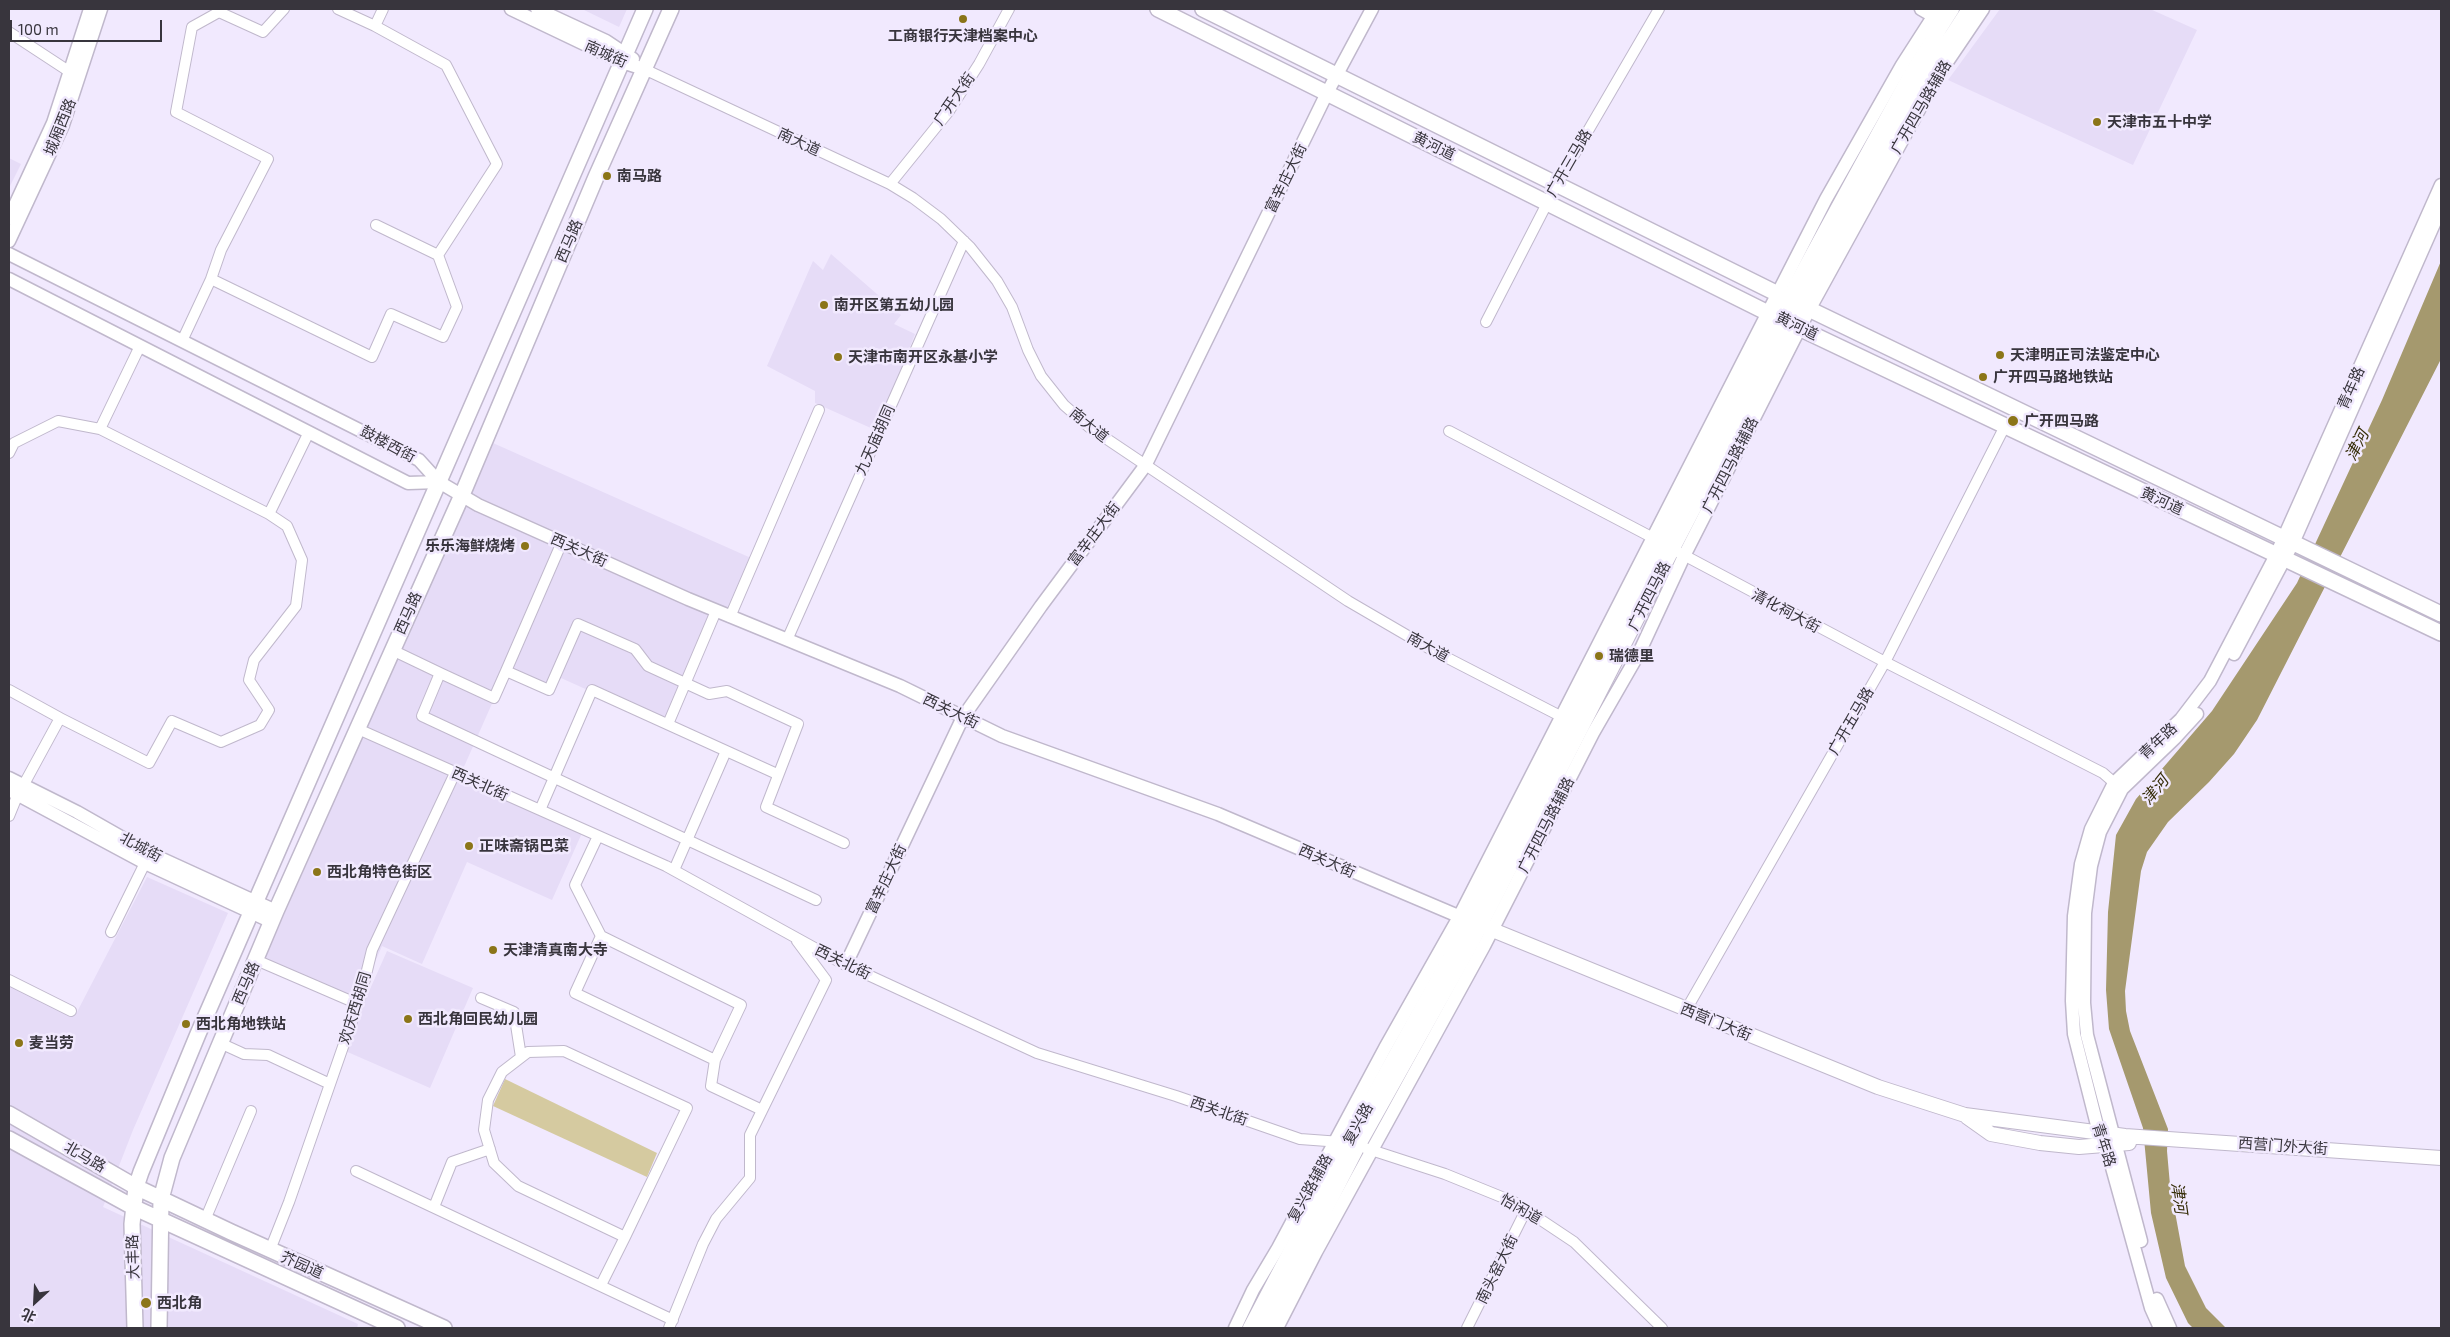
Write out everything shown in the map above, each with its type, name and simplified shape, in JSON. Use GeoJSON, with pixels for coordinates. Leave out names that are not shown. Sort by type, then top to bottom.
{"type":"FeatureCollection","features":[{"type":"Feature","properties":{"kind":"main road","name":"西马路"},"geometry":{"type":"LineString","coordinates":[[136,1186],[177,1082],[645,9]]}},
{"type":"Feature","properties":{"kind":"main road","name":"西马路"},"geometry":{"type":"LineString","coordinates":[[160,1220],[162,1199],[172,1158],[220,1043],[274,916],[462,495],[671,9]]}},
{"type":"Feature","properties":{"kind":"main road","name":"黄河道"},"geometry":{"type":"LineString","coordinates":[[1158,9],[1784,320],[2441,634]]}},
{"type":"Feature","properties":{"kind":"main road","name":"黄河道"},"geometry":{"type":"LineString","coordinates":[[1203,9],[1794,302],[2441,614]]}},
{"type":"Feature","properties":{"kind":"main road","name":"广开四马路"},"geometry":{"type":"LineString","coordinates":[[1476,923],[1784,320],[1892,133],[1952,9]]}},
{"type":"Feature","properties":{"kind":"main road","name":"广开四马路"},"geometry":{"type":"LineString","coordinates":[[1946,22],[1969,9]]}},
{"type":"Feature","properties":{"kind":"main road","name":"西营门大街"},"geometry":{"type":"LineString","coordinates":[[1476,923],[1878,1087],[1965,1115],[2114,1139]]}},
{"type":"Feature","properties":{"kind":"main road","name":"复兴路"},"geometry":{"type":"LineString","coordinates":[[1250,1328],[1476,923]]}},
{"type":"Feature","properties":{"kind":"main road","name":"北马路"},"geometry":{"type":"LineString","coordinates":[[9,1114],[162,1199]]}},
{"type":"Feature","properties":{"kind":"main road","name":"北马路"},"geometry":{"type":"LineString","coordinates":[[9,1139],[160,1220]]}},
{"type":"Feature","properties":{"kind":"main road","name":"西营门外大街"},"geometry":{"type":"LineString","coordinates":[[2114,1139],[2441,1158]]}},
{"type":"Feature","properties":{"kind":"main road","name":"西营门外大街"},"geometry":{"type":"LineString","coordinates":[[2177,1142],[2441,1165]]}},
{"type":"Feature","properties":{"kind":"main road","name":"复兴路"},"geometry":{"type":"LineString","coordinates":[[1265,1328],[1353,1145]]}},
{"type":"Feature","properties":{"kind":"main road","name":"大丰路"},"geometry":{"type":"LineString","coordinates":[[135,1328],[133,1207],[136,1186]]}},
{"type":"Feature","properties":{"kind":"main road","name":"芥园道"},"geometry":{"type":"LineString","coordinates":[[162,1199],[444,1328]]}},
{"type":"Feature","properties":{"kind":"main road","name":"大丰路"},"geometry":{"type":"LineString","coordinates":[[159,1328],[160,1220]]}},
{"type":"Feature","properties":{"kind":"main road","name":"芥园道"},"geometry":{"type":"LineString","coordinates":[[160,1220],[397,1328]]}},
{"type":"Feature","properties":{"kind":"street","name":"城厢西路"},"geometry":{"type":"LineString","coordinates":[[9,218],[53,123],[90,9]]}},
{"type":"Feature","properties":{"kind":"street","name":"城厢西路"},"geometry":{"type":"LineString","coordinates":[[9,241],[63,125],[100,9]]}},
{"type":"Feature","properties":{"kind":"street"},"geometry":{"type":"LineString","coordinates":[[182,341],[211,279],[221,250],[268,159],[176,112],[192,27],[219,12],[263,32],[284,9]]}},
{"type":"Feature","properties":{"kind":"street"},"geometry":{"type":"LineString","coordinates":[[338,9],[446,64],[497,164],[438,255]]}},
{"type":"Feature","properties":{"kind":"street"},"geometry":{"type":"LineString","coordinates":[[374,26],[383,9]]}},
{"type":"Feature","properties":{"kind":"street","name":"南城街"},"geometry":{"type":"LineString","coordinates":[[511,9],[624,57]]}},
{"type":"Feature","properties":{"kind":"street","name":"南城街"},"geometry":{"type":"LineString","coordinates":[[537,9],[644,69]]}},
{"type":"Feature","properties":{"kind":"street","name":"广开大街"},"geometry":{"type":"LineString","coordinates":[[890,184],[948,111],[979,64],[1009,9]]}},
{"type":"Feature","properties":{"kind":"street","name":"富辛庄大街"},"geometry":{"type":"LineString","coordinates":[[846,964],[963,717],[1041,606],[1145,466],[1327,93],[1372,9]]}},
{"type":"Feature","properties":{"kind":"street","name":"广开三马路"},"geometry":{"type":"LineString","coordinates":[[1486,322],[1547,202],[1659,9]]}},
{"type":"Feature","properties":{"kind":"street"},"geometry":{"type":"LineString","coordinates":[[1921,9],[1946,22],[1983,9]]}},
{"type":"Feature","properties":{"kind":"street","name":"广开四马路"},"geometry":{"type":"LineString","coordinates":[[1794,302],[1868,125],[1912,47],[1946,22]]}},
{"type":"Feature","properties":{"kind":"street"},"geometry":{"type":"LineString","coordinates":[[9,32],[70,72]]}},
{"type":"Feature","properties":{"kind":"street","name":"南大道"},"geometry":{"type":"LineString","coordinates":[[644,69],[890,184],[941,219],[964,241],[997,281],[1012,308],[1028,350],[1041,376],[1064,405],[1089,427],[1348,601],[1432,650],[1577,724]]}},
{"type":"Feature","properties":{"kind":"street","name":"青年路"},"geometry":{"type":"LineString","coordinates":[[2293,543],[2441,185]]}},
{"type":"Feature","properties":{"kind":"street","name":"青年路"},"geometry":{"type":"LineString","coordinates":[[2170,1328],[2158,1302],[2086,1035],[2084,1003],[2085,914],[2091,866],[2100,832],[2118,786],[2181,720],[2204,690],[2286,559],[2441,208]]}},
{"type":"Feature","properties":{"kind":"street"},"geometry":{"type":"LineString","coordinates":[[211,279],[372,357],[391,314],[443,337],[456,307],[438,255],[376,225]]}},
{"type":"Feature","properties":{"kind":"street","name":"九天庙胡同"},"geometry":{"type":"LineString","coordinates":[[787,640],[964,241]]}},
{"type":"Feature","properties":{"kind":"street","name":"鼓楼西街"},"geometry":{"type":"LineString","coordinates":[[9,254],[419,460],[439,482]]}},
{"type":"Feature","properties":{"kind":"street","name":"鼓楼西街"},"geometry":{"type":"LineString","coordinates":[[9,279],[408,483],[439,482]]}},
{"type":"Feature","properties":{"kind":"street","name":"广开四马路辅路"},"geometry":{"type":"LineString","coordinates":[[1476,923],[1577,724],[1639,653],[1668,546],[1794,302]]}},
{"type":"Feature","properties":{"kind":"street"},"geometry":{"type":"LineString","coordinates":[[100,429],[140,346]]}},
{"type":"Feature","properties":{"kind":"street"},"geometry":{"type":"LineString","coordinates":[[730,617],[819,410]]}},
{"type":"Feature","properties":{"kind":"street"},"geometry":{"type":"LineString","coordinates":[[9,453],[14,443],[58,421],[100,429],[269,514],[287,526],[302,560],[296,606],[254,660],[249,680],[269,710],[260,725],[221,742],[172,721],[150,763],[9,690]]}},
{"type":"Feature","properties":{"kind":"street","name":"广开五马路"},"geometry":{"type":"LineString","coordinates":[[1686,1010],[1885,662],[2005,426]]}},
{"type":"Feature","properties":{"kind":"street","name":"清化祠大街"},"geometry":{"type":"LineString","coordinates":[[1450,431],[1885,662],[2104,773],[2118,786]]}},
{"type":"Feature","properties":{"kind":"street"},"geometry":{"type":"LineString","coordinates":[[269,514],[309,432]]}},
{"type":"Feature","properties":{"kind":"street","name":"西关大街"},"geometry":{"type":"LineString","coordinates":[[439,482],[478,505],[716,611],[900,686],[1002,736],[1218,814],[1476,923]]}},
{"type":"Feature","properties":{"kind":"street"},"geometry":{"type":"LineString","coordinates":[[392,650],[494,698],[562,542]]}},
{"type":"Feature","properties":{"kind":"street"},"geometry":{"type":"LineString","coordinates":[[668,724],[716,611]]}},
{"type":"Feature","properties":{"kind":"street"},"geometry":{"type":"LineString","coordinates":[[506,671],[550,690],[578,624],[635,649],[648,666],[709,694],[727,691],[798,724],[777,774],[766,807],[844,843]]}},
{"type":"Feature","properties":{"kind":"street"},"geometry":{"type":"LineString","coordinates":[[440,673],[422,716],[688,838],[816,900]]}},
{"type":"Feature","properties":{"kind":"street"},"geometry":{"type":"LineString","coordinates":[[540,810],[592,690],[777,774]]}},
{"type":"Feature","properties":{"kind":"street"},"geometry":{"type":"LineString","coordinates":[[9,816],[17,790],[60,718]]}},
{"type":"Feature","properties":{"kind":"street","name":"西关北街"},"geometry":{"type":"LineString","coordinates":[[358,728],[674,870],[846,964],[1037,1053],[1176,1096],[1300,1139],[1353,1145]]}},
{"type":"Feature","properties":{"kind":"street"},"geometry":{"type":"LineString","coordinates":[[674,870],[726,751]]}},
{"type":"Feature","properties":{"kind":"street","name":"欢庆西胡同"},"geometry":{"type":"LineString","coordinates":[[270,1250],[289,1202],[358,1004],[372,950],[455,772]]}},
{"type":"Feature","properties":{"kind":"street","name":"北城街"},"geometry":{"type":"LineString","coordinates":[[9,778],[17,790],[146,863],[274,916]]}},
{"type":"Feature","properties":{"kind":"street","name":"北城街"},"geometry":{"type":"LineString","coordinates":[[17,790],[77,812],[254,907]]}},
{"type":"Feature","properties":{"kind":"street"},"geometry":{"type":"LineString","coordinates":[[598,836],[575,885],[601,936],[741,1006],[715,1060],[711,1086],[762,1110]]}},
{"type":"Feature","properties":{"kind":"street"},"geometry":{"type":"LineString","coordinates":[[111,932],[146,863]]}},
{"type":"Feature","properties":{"kind":"street","name":"复兴路辅路"},"geometry":{"type":"LineString","coordinates":[[1235,1328],[1253,1290],[1353,1145],[1476,923]]}},
{"type":"Feature","properties":{"kind":"street","name":"复兴路辅路"},"geometry":{"type":"LineString","coordinates":[[1277,1328],[1353,1145],[1385,1048],[1476,923]]}},
{"type":"Feature","properties":{"kind":"street"},"geometry":{"type":"LineString","coordinates":[[601,936],[574,993],[715,1060]]}},
{"type":"Feature","properties":{"kind":"street"},"geometry":{"type":"LineString","coordinates":[[356,1171],[601,1285],[671,1324],[703,1244],[716,1219],[750,1178],[750,1135],[819,998],[826,980],[796,938]]}},
{"type":"Feature","properties":{"kind":"street"},"geometry":{"type":"LineString","coordinates":[[256,960],[358,1004]]}},
{"type":"Feature","properties":{"kind":"street"},"geometry":{"type":"LineString","coordinates":[[9,980],[71,1011]]}},
{"type":"Feature","properties":{"kind":"street"},"geometry":{"type":"LineString","coordinates":[[481,998],[514,1012],[521,1057]]}},
{"type":"Feature","properties":{"kind":"street"},"geometry":{"type":"LineString","coordinates":[[220,1043],[244,1054],[268,1055],[330,1084]]}},
{"type":"Feature","properties":{"kind":"street"},"geometry":{"type":"LineString","coordinates":[[601,1285],[625,1237],[687,1108],[564,1051],[528,1052],[502,1072],[488,1100],[484,1130],[494,1162],[518,1186],[625,1237]]}},
{"type":"Feature","properties":{"kind":"street"},"geometry":{"type":"LineString","coordinates":[[205,1220],[251,1111]]}},
{"type":"Feature","properties":{"kind":"street","name":"青年路"},"geometry":{"type":"LineString","coordinates":[[2114,1139],[2110,1164],[2151,1308],[2160,1328]]}},
{"type":"Feature","properties":{"kind":"street","name":"怡闲道"},"geometry":{"type":"LineString","coordinates":[[1353,1145],[1445,1174],[1514,1202],[1574,1242],[1662,1328]]}},
{"type":"Feature","properties":{"kind":"street"},"geometry":{"type":"LineString","coordinates":[[434,1206],[452,1162],[490,1149]]}},
{"type":"Feature","properties":{"kind":"street","name":"南头窑大街"},"geometry":{"type":"LineString","coordinates":[[1467,1328],[1526,1210]]}},
{"type":"Feature","properties":{"kind":"shaded area"},"geometry":{"type":"Polygon","coordinates":[[[582,9],[627,9],[619,27],[582,9]]]}},
{"type":"Feature","properties":{"kind":"shaded area","name":"天津市五十中学"},"geometry":{"type":"Polygon","coordinates":[[[2000,9],[2150,9],[2197,30],[2133,165],[1948,80],[2000,9]]]}},
{"type":"Feature","properties":{"kind":"shaded area"},"geometry":{"type":"Polygon","coordinates":[[[9,158],[21,164],[9,188],[9,158]]]}},
{"type":"Feature","properties":{"kind":"shaded area","name":"天津市南开区永基小学"},"geometry":{"type":"Polygon","coordinates":[[[831,254],[901,315],[894,324],[915,334],[882,419],[878,417],[873,429],[815,403],[815,391],[767,366],[813,261],[823,270],[831,254]]]}},
{"type":"Feature","properties":{"kind":"shaded area"},"geometry":{"type":"Polygon","coordinates":[[[493,443],[751,558],[728,610],[707,625],[663,724],[561,678],[553,693],[506,672],[459,778],[582,833],[552,900],[467,862],[422,964],[382,946],[358,1001],[264,960],[493,443]]]}},
{"type":"Feature","properties":{"kind":"shaded area","name":"西北角"},"geometry":{"type":"Polygon","coordinates":[[[147,877],[228,913],[133,1130],[103,1207],[358,1324],[357,1328],[9,1328],[9,976],[77,1012],[147,877]]]}},
{"type":"Feature","properties":{"kind":"shaded area","name":"西北角回民幼儿园"},"geometry":{"type":"Polygon","coordinates":[[[387,951],[473,988],[430,1088],[343,1050],[387,951]]]}},
{"type":"Feature","properties":{"kind":"shaded area"},"geometry":{"type":"Polygon","coordinates":[[[505,1079],[657,1153],[647,1177],[493,1106],[505,1079]]]}},
{"type":"Feature","properties":{"kind":"water","name":"津河"},"geometry":{"type":"Polygon","coordinates":[[[2441,261],[2441,359],[2257,720],[2234,754],[2209,782],[2168,822],[2147,852],[2141,871],[2125,991],[2126,1011],[2130,1031],[2168,1129],[2167,1151],[2170,1185],[2185,1266],[2206,1308],[2226,1328],[2193,1328],[2188,1323],[2166,1278],[2151,1213],[2143,1128],[2109,1029],[2106,990],[2108,912],[2116,835],[2136,799],[2212,711],[2297,583],[2382,400],[2441,261]]]}},
{"type":"Feature","properties":{"kind":"place","name":"工商银行天津档案中心"},"geometry":{"type":"Point","coordinates":[963,19]}},
{"type":"Feature","properties":{"kind":"place","name":"天津市五十中学"},"geometry":{"type":"Point","coordinates":[2097,122]}},
{"type":"Feature","properties":{"kind":"place","name":"南马路"},"geometry":{"type":"Point","coordinates":[607,176]}},
{"type":"Feature","properties":{"kind":"place","name":"南开区第五幼儿园"},"geometry":{"type":"Point","coordinates":[824,305]}},
{"type":"Feature","properties":{"kind":"place","name":"天津明正司法鉴定中心"},"geometry":{"type":"Point","coordinates":[2000,355]}},
{"type":"Feature","properties":{"kind":"place","name":"天津市南开区永基小学"},"geometry":{"type":"Point","coordinates":[838,357]}},
{"type":"Feature","properties":{"kind":"place","name":"广开四马路地铁站"},"geometry":{"type":"Point","coordinates":[1983,377]}},
{"type":"Feature","properties":{"kind":"place","name":"广开四马路"},"geometry":{"type":"Point","coordinates":[2013,421]}},
{"type":"Feature","properties":{"kind":"place","name":"乐乐海鲜烧烤"},"geometry":{"type":"Point","coordinates":[525,546]}},
{"type":"Feature","properties":{"kind":"place","name":"瑞德里"},"geometry":{"type":"Point","coordinates":[1599,656]}},
{"type":"Feature","properties":{"kind":"place","name":"正味斋锅巴菜"},"geometry":{"type":"Point","coordinates":[469,846]}},
{"type":"Feature","properties":{"kind":"place","name":"西北角特色街区"},"geometry":{"type":"Point","coordinates":[317,872]}},
{"type":"Feature","properties":{"kind":"place","name":"天津清真南大寺"},"geometry":{"type":"Point","coordinates":[493,950]}},
{"type":"Feature","properties":{"kind":"place","name":"西北角回民幼儿园"},"geometry":{"type":"Point","coordinates":[408,1019]}},
{"type":"Feature","properties":{"kind":"place","name":"西北角地铁站"},"geometry":{"type":"Point","coordinates":[186,1024]}},
{"type":"Feature","properties":{"kind":"place","name":"麦当劳"},"geometry":{"type":"Point","coordinates":[19,1043]}},
{"type":"Feature","properties":{"kind":"place","name":"西北角"},"geometry":{"type":"Point","coordinates":[146,1303]}}]}
